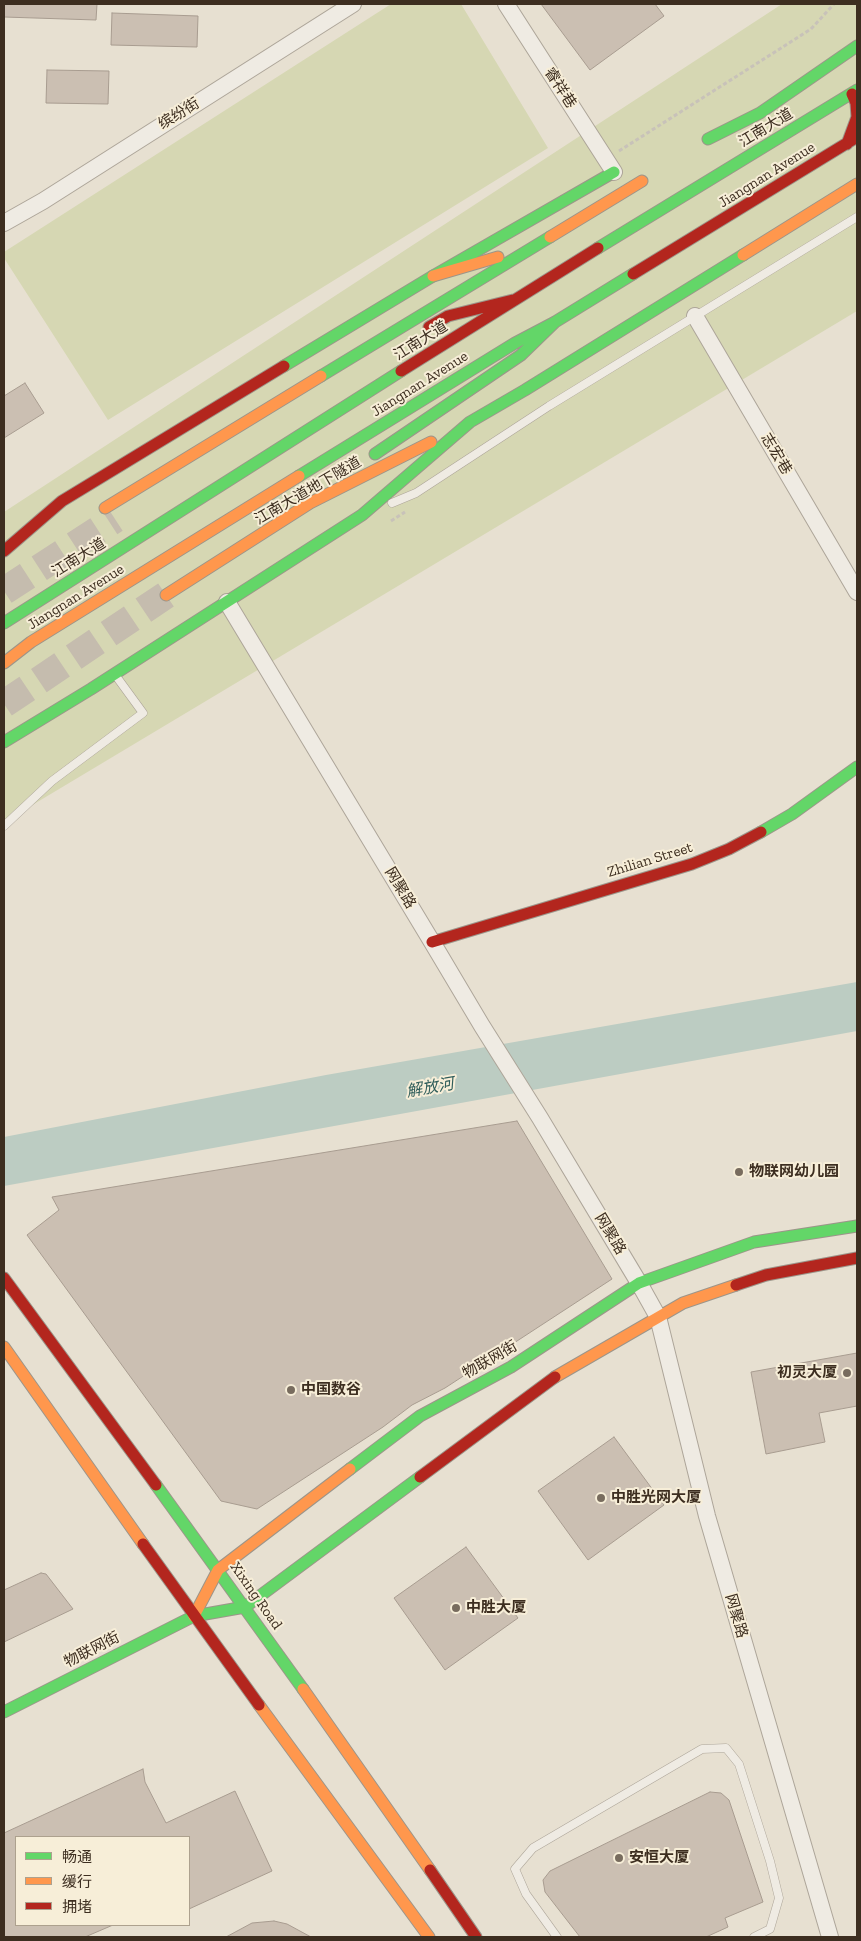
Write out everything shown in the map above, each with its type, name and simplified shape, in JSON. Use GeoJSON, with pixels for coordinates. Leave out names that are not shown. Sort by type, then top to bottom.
{"type":"FeatureCollection","features":[{"type":"Feature","properties":{"kind":"main road"},"geometry":{"type":"LineString","coordinates":[[708,139],[760,113],[857,46]]}},
{"type":"Feature","properties":{"kind":"main road"},"geometry":{"type":"LineString","coordinates":[[847,144],[857,117],[855,92]]}},
{"type":"Feature","properties":{"kind":"main road","name":"江南大道"},"geometry":{"type":"LineString","coordinates":[[4,623],[513,300],[855,92]]}},
{"type":"Feature","properties":{"kind":"main road","name":"Jiangnan Avenue"},"geometry":{"type":"LineString","coordinates":[[4,663],[31,642],[514,343],[556,322],[857,137]]}},
{"type":"Feature","properties":{"kind":"main road"},"geometry":{"type":"LineString","coordinates":[[4,551],[62,501],[433,276],[614,172]]}},
{"type":"Feature","properties":{"kind":"main road"},"geometry":{"type":"LineString","coordinates":[[105,508],[642,181]]}},
{"type":"Feature","properties":{"kind":"main road"},"geometry":{"type":"LineString","coordinates":[[4,742],[362,515],[470,422],[525,390],[857,184]]}},
{"type":"Feature","properties":{"kind":"main road"},"geometry":{"type":"LineString","coordinates":[[433,276],[531,248]]}},
{"type":"Feature","properties":{"kind":"main road"},"geometry":{"type":"LineString","coordinates":[[422,331],[448,316],[513,300]]}},
{"type":"Feature","properties":{"kind":"main road"},"geometry":{"type":"LineString","coordinates":[[366,460],[522,355],[556,322]]}},
{"type":"Feature","properties":{"kind":"main road","name":"江南大道地下隧道"},"geometry":{"type":"LineString","coordinates":[[166,595],[310,503],[470,422]]}},
{"type":"Feature","properties":{"kind":"main road"},"geometry":{"type":"LineString","coordinates":[[310,503],[350,470]]}},
{"type":"Feature","properties":{"kind":"main road","name":"Zhilian Street"},"geometry":{"type":"LineString","coordinates":[[432,942],[699,861],[762,832],[792,814],[857,767]]}},
{"type":"Feature","properties":{"kind":"main road","name":"物联网街"},"geometry":{"type":"LineString","coordinates":[[194,1616],[218,1570],[420,1416],[511,1367],[639,1283],[754,1242],[857,1226]]}},
{"type":"Feature","properties":{"kind":"main road","name":"物联网街"},"geometry":{"type":"LineString","coordinates":[[4,1712],[194,1616],[245,1607],[560,1374],[683,1303],[766,1275],[857,1258]]}},
{"type":"Feature","properties":{"kind":"main road","name":"Xixing Road"},"geometry":{"type":"LineString","coordinates":[[4,1278],[245,1607],[409,1838],[476,1937]]}},
{"type":"Feature","properties":{"kind":"main road"},"geometry":{"type":"LineString","coordinates":[[4,1347],[194,1616],[428,1937]]}},
{"type":"Feature","properties":{"kind":"street","name":"缤纷街"},"geometry":{"type":"LineString","coordinates":[[4,222],[52,195],[353,4]]}},
{"type":"Feature","properties":{"kind":"street","name":"睿祥巷"},"geometry":{"type":"LineString","coordinates":[[506,4],[614,172]]}},
{"type":"Feature","properties":{"kind":"street","name":"志宏巷"},"geometry":{"type":"LineString","coordinates":[[695,316],[857,592]]}},
{"type":"Feature","properties":{"kind":"street","name":"网聚路"},"geometry":{"type":"LineString","coordinates":[[227,602],[482,1026],[540,1118],[658,1317],[707,1516],[830,1937]]}},
{"type":"Feature","properties":{"kind":"lane"},"geometry":{"type":"LineString","coordinates":[[362,515],[416,493],[549,406],[857,217]]}},
{"type":"Feature","properties":{"kind":"lane"},"geometry":{"type":"LineString","coordinates":[[4,826],[52,781],[143,713],[114,674]]}},
{"type":"Feature","properties":{"kind":"lane"},"geometry":{"type":"LineString","coordinates":[[557,1937],[526,1894],[515,1869],[533,1848],[702,1749],[726,1748],[739,1764],[770,1861],[779,1898],[770,1929],[754,1937]]}},
{"type":"Feature","properties":{"kind":"green space"},"geometry":{"type":"Polygon","coordinates":[[[391,4],[461,4],[548,148],[108,420],[4,258],[4,252],[391,4]]]}},
{"type":"Feature","properties":{"kind":"green space"},"geometry":{"type":"Polygon","coordinates":[[[782,4],[857,4],[857,311],[4,822],[4,512],[782,4]]]}},
{"type":"Feature","properties":{"kind":"water","name":"解放河"},"geometry":{"type":"Polygon","coordinates":[[[857,982],[857,1031],[4,1186],[4,1137],[326,1075],[857,982]]]}},
{"type":"Feature","properties":{"kind":"building"},"geometry":{"type":"Polygon","coordinates":[[[4,4],[97,4],[96,20],[4,17],[4,4]]]}},
{"type":"Feature","properties":{"kind":"building"},"geometry":{"type":"Polygon","coordinates":[[[541,4],[655,4],[664,16],[590,70],[541,4]]]}},
{"type":"Feature","properties":{"kind":"building"},"geometry":{"type":"Polygon","coordinates":[[[112,13],[198,16],[197,47],[111,45],[112,13]]]}},
{"type":"Feature","properties":{"kind":"building"},"geometry":{"type":"Polygon","coordinates":[[[47,70],[109,71],[108,104],[46,103],[47,70]]]}},
{"type":"Feature","properties":{"kind":"building"},"geometry":{"type":"Polygon","coordinates":[[[25,383],[44,413],[4,438],[4,396],[25,383]]]}},
{"type":"Feature","properties":{"kind":"building","name":"中国数谷"},"geometry":{"type":"Polygon","coordinates":[[[517,1121],[612,1279],[445,1388],[412,1405],[383,1427],[257,1509],[221,1501],[27,1235],[59,1210],[52,1197],[517,1121]]]}},
{"type":"Feature","properties":{"kind":"building"},"geometry":{"type":"Polygon","coordinates":[[[857,1353],[857,1406],[819,1413],[825,1442],[766,1454],[751,1372],[857,1353]]]}},
{"type":"Feature","properties":{"kind":"building","name":"中胜光网大厦"},"geometry":{"type":"Polygon","coordinates":[[[614,1437],[664,1505],[588,1560],[538,1491],[614,1437]]]}},
{"type":"Feature","properties":{"kind":"building","name":"中胜大厦"},"geometry":{"type":"Polygon","coordinates":[[[466,1547],[518,1618],[445,1670],[394,1598],[466,1547]]]}},
{"type":"Feature","properties":{"kind":"building"},"geometry":{"type":"Polygon","coordinates":[[[41,1573],[46,1574],[73,1609],[4,1642],[4,1590],[41,1573]]]}},
{"type":"Feature","properties":{"kind":"building"},"geometry":{"type":"Polygon","coordinates":[[[143,1769],[145,1782],[166,1823],[235,1791],[272,1871],[190,1909],[190,1836],[15,1836],[15,1926],[111,1926],[85,1937],[4,1937],[4,1833],[143,1769]]]}},
{"type":"Feature","properties":{"kind":"building","name":"安恒大厦"},"geometry":{"type":"Polygon","coordinates":[[[710,1792],[721,1793],[729,1800],[763,1902],[725,1918],[728,1927],[706,1937],[580,1937],[545,1892],[543,1880],[550,1871],[710,1792]]]}},
{"type":"Feature","properties":{"kind":"building"},"geometry":{"type":"Polygon","coordinates":[[[274,1921],[287,1924],[311,1937],[226,1937],[252,1923],[274,1921]]]}},
{"type":"Feature","properties":{"kind":"tunnel"},"geometry":{"type":"LineString","coordinates":[[4,591],[115,519]]}},
{"type":"Feature","properties":{"kind":"tunnel"},"geometry":{"type":"LineString","coordinates":[[4,704],[166,595]]}},
{"type":"Feature","properties":{"kind":"traffic: fast"},"geometry":{"type":"LineString","coordinates":[[708,139],[760,113],[857,46]]}},
{"type":"Feature","properties":{"kind":"traffic: fast"},"geometry":{"type":"LineString","coordinates":[[598,248],[857,90]]}},
{"type":"Feature","properties":{"kind":"traffic: fast"},"geometry":{"type":"LineString","coordinates":[[284,366],[433,276],[614,172]]}},
{"type":"Feature","properties":{"kind":"traffic: fast"},"geometry":{"type":"LineString","coordinates":[[321,376],[550,237]]}},
{"type":"Feature","properties":{"kind":"traffic: fast"},"geometry":{"type":"LineString","coordinates":[[362,515],[470,422],[743,255]]}},
{"type":"Feature","properties":{"kind":"traffic: fast"},"geometry":{"type":"LineString","coordinates":[[299,476],[515,343],[555,322],[633,274]]}},
{"type":"Feature","properties":{"kind":"traffic: fast"},"geometry":{"type":"LineString","coordinates":[[375,454],[521,355],[555,322]]}},
{"type":"Feature","properties":{"kind":"traffic: fast"},"geometry":{"type":"LineString","coordinates":[[4,623],[401,371]]}},
{"type":"Feature","properties":{"kind":"traffic: fast"},"geometry":{"type":"LineString","coordinates":[[4,742],[91,689],[362,515]]}},
{"type":"Feature","properties":{"kind":"traffic: fast"},"geometry":{"type":"LineString","coordinates":[[761,832],[792,814],[857,767]]}},
{"type":"Feature","properties":{"kind":"traffic: fast"},"geometry":{"type":"LineString","coordinates":[[350,1469],[420,1416],[511,1367],[639,1283],[754,1242],[857,1226]]}},
{"type":"Feature","properties":{"kind":"traffic: fast"},"geometry":{"type":"LineString","coordinates":[[4,1712],[194,1616],[245,1607],[420,1477]]}},
{"type":"Feature","properties":{"kind":"traffic: fast"},"geometry":{"type":"LineString","coordinates":[[156,1485],[303,1689]]}},
{"type":"Feature","properties":{"kind":"traffic: slow"},"geometry":{"type":"LineString","coordinates":[[550,237],[642,181]]}},
{"type":"Feature","properties":{"kind":"traffic: slow"},"geometry":{"type":"LineString","coordinates":[[743,255],[857,184]]}},
{"type":"Feature","properties":{"kind":"traffic: slow"},"geometry":{"type":"LineString","coordinates":[[433,276],[498,257]]}},
{"type":"Feature","properties":{"kind":"traffic: slow"},"geometry":{"type":"LineString","coordinates":[[105,508],[321,376]]}},
{"type":"Feature","properties":{"kind":"traffic: slow"},"geometry":{"type":"LineString","coordinates":[[166,595],[310,503],[431,442]]}},
{"type":"Feature","properties":{"kind":"traffic: slow"},"geometry":{"type":"LineString","coordinates":[[4,663],[31,642],[299,476]]}},
{"type":"Feature","properties":{"kind":"traffic: slow"},"geometry":{"type":"LineString","coordinates":[[555,1377],[683,1303],[736,1285]]}},
{"type":"Feature","properties":{"kind":"traffic: slow"},"geometry":{"type":"LineString","coordinates":[[4,1347],[143,1544]]}},
{"type":"Feature","properties":{"kind":"traffic: slow"},"geometry":{"type":"LineString","coordinates":[[194,1616],[218,1570],[350,1469]]}},
{"type":"Feature","properties":{"kind":"traffic: slow"},"geometry":{"type":"LineString","coordinates":[[303,1689],[430,1870]]}},
{"type":"Feature","properties":{"kind":"traffic: slow"},"geometry":{"type":"LineString","coordinates":[[259,1705],[429,1937]]}},
{"type":"Feature","properties":{"kind":"traffic: jam"},"geometry":{"type":"LineString","coordinates":[[847,144],[857,117],[856,103],[852,94]]}},
{"type":"Feature","properties":{"kind":"traffic: jam"},"geometry":{"type":"LineString","coordinates":[[633,274],[857,137]]}},
{"type":"Feature","properties":{"kind":"traffic: jam"},"geometry":{"type":"LineString","coordinates":[[401,371],[598,248]]}},
{"type":"Feature","properties":{"kind":"traffic: jam"},"geometry":{"type":"LineString","coordinates":[[429,327],[448,316],[513,300]]}},
{"type":"Feature","properties":{"kind":"traffic: jam"},"geometry":{"type":"LineString","coordinates":[[4,551],[62,501],[284,366]]}},
{"type":"Feature","properties":{"kind":"traffic: jam"},"geometry":{"type":"LineString","coordinates":[[432,942],[692,864],[729,849],[761,832]]}},
{"type":"Feature","properties":{"kind":"traffic: jam"},"geometry":{"type":"LineString","coordinates":[[736,1285],[766,1275],[857,1258]]}},
{"type":"Feature","properties":{"kind":"traffic: jam"},"geometry":{"type":"LineString","coordinates":[[4,1278],[156,1485]]}},
{"type":"Feature","properties":{"kind":"traffic: jam"},"geometry":{"type":"LineString","coordinates":[[420,1477],[555,1377]]}},
{"type":"Feature","properties":{"kind":"traffic: jam"},"geometry":{"type":"LineString","coordinates":[[143,1544],[259,1705]]}},
{"type":"Feature","properties":{"kind":"traffic: jam"},"geometry":{"type":"LineString","coordinates":[[430,1870],[476,1937]]}},
{"type":"Feature","properties":{"kind":"place","name":"物联网幼儿园"},"geometry":{"type":"Point","coordinates":[739,1172]}},
{"type":"Feature","properties":{"kind":"place","name":"初灵大厦"},"geometry":{"type":"Point","coordinates":[847,1373]}},
{"type":"Feature","properties":{"kind":"place","name":"中国数谷"},"geometry":{"type":"Point","coordinates":[291,1390]}},
{"type":"Feature","properties":{"kind":"place","name":"中胜光网大厦"},"geometry":{"type":"Point","coordinates":[601,1498]}},
{"type":"Feature","properties":{"kind":"place","name":"中胜大厦"},"geometry":{"type":"Point","coordinates":[456,1608]}},
{"type":"Feature","properties":{"kind":"place","name":"安恒大厦"},"geometry":{"type":"Point","coordinates":[619,1858]}}]}
